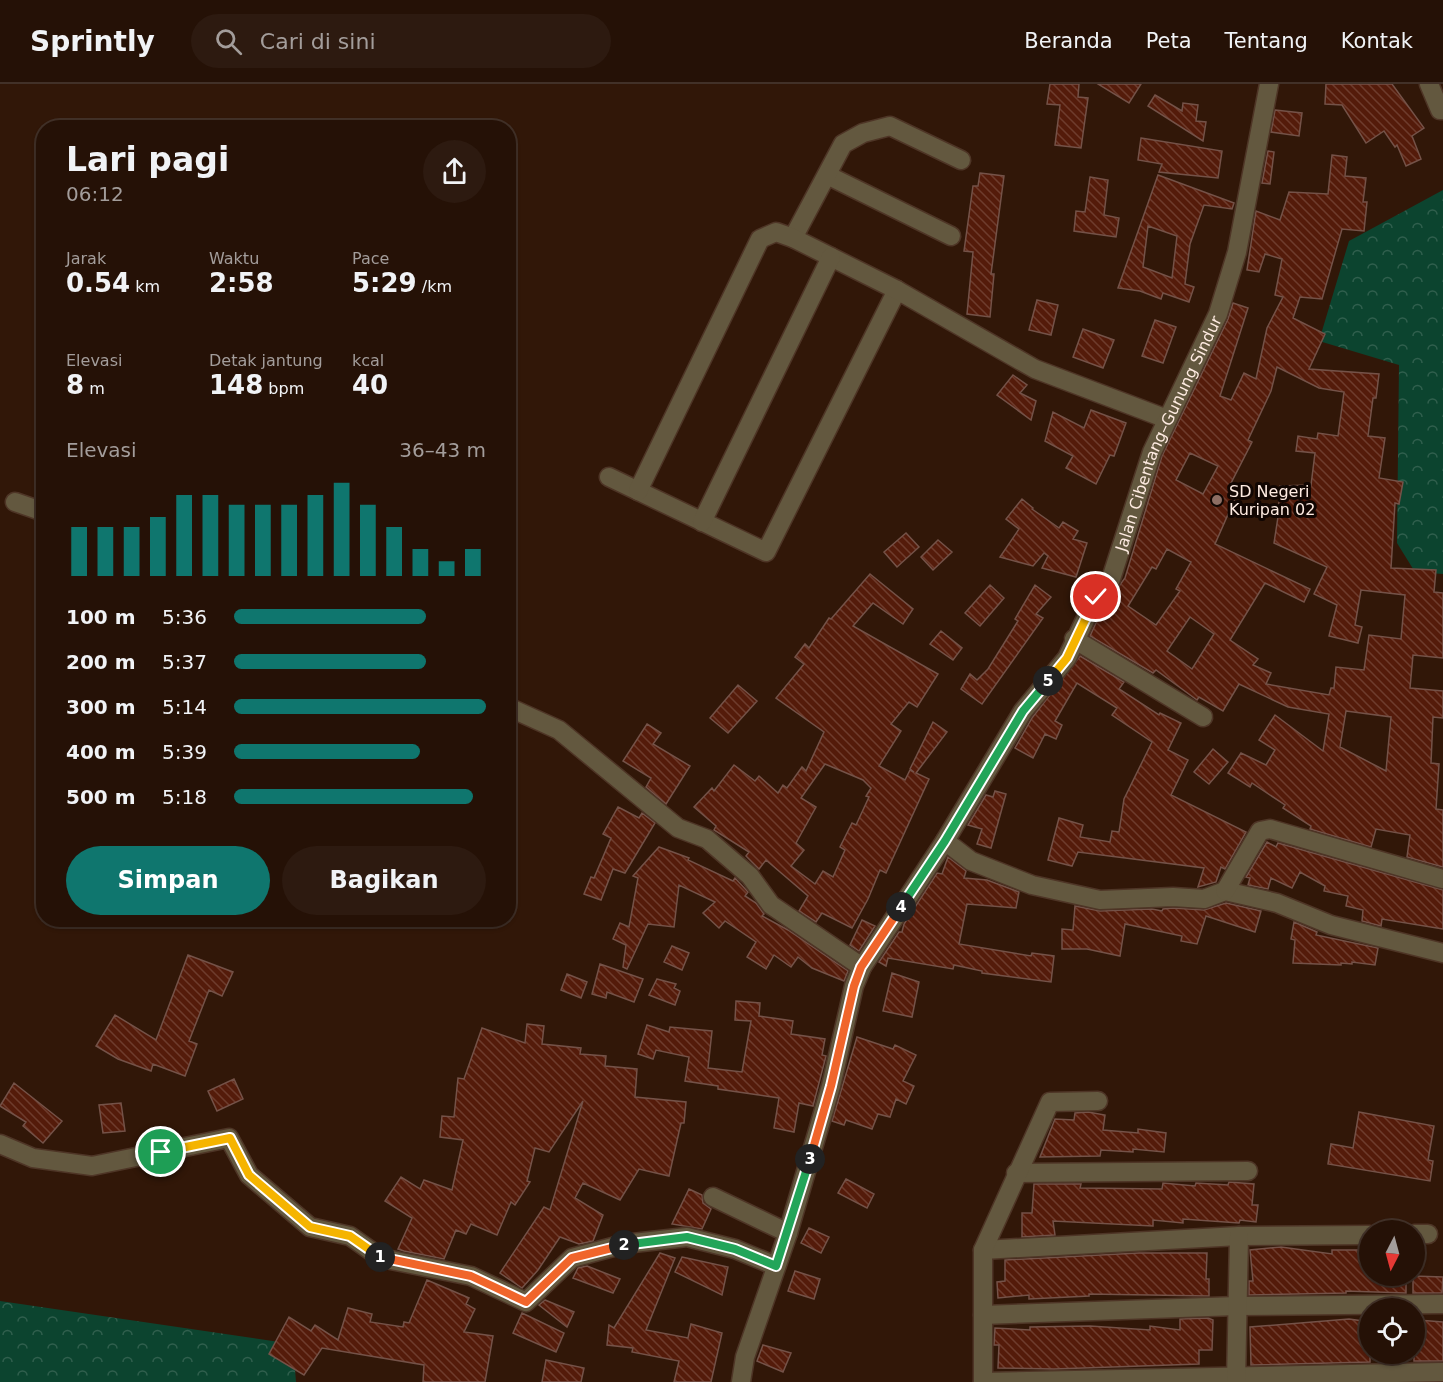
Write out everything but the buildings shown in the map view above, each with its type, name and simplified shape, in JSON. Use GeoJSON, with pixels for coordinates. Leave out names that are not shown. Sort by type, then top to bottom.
{"type":"FeatureCollection","features":[{"type":"Feature","properties":{"kind":"street","name":"Jalan Cibentang–Gunung Sindur"},"geometry":{"type":"LineString","coordinates":[[741,1382],[745,1357],[788,1233],[831,1086],[854,986],[861,967],[945,841],[1023,711],[1067,658],[1074,639],[1096,597],[1110,582],[1152,452],[1218,314],[1237,252],[1269,84]]}},
{"type":"Feature","properties":{"kind":"street"},"geometry":{"type":"LineString","coordinates":[[1429,84],[1440,110],[1443,110]]}},
{"type":"Feature","properties":{"kind":"street"},"geometry":{"type":"LineString","coordinates":[[793,238],[843,144],[863,133],[890,126],[961,160]]}},
{"type":"Feature","properties":{"kind":"street"},"geometry":{"type":"LineString","coordinates":[[826,175],[951,236]]}},
{"type":"Feature","properties":{"kind":"street"},"geometry":{"type":"LineString","coordinates":[[638,491],[760,238],[776,232],[793,238],[897,290],[1035,369],[1167,419]]}},
{"type":"Feature","properties":{"kind":"street"},"geometry":{"type":"LineString","coordinates":[[702,522],[831,257]]}},
{"type":"Feature","properties":{"kind":"street"},"geometry":{"type":"LineString","coordinates":[[609,477],[766,552],[897,290]]}},
{"type":"Feature","properties":{"kind":"street"},"geometry":{"type":"LineString","coordinates":[[15,502],[36,509]]}},
{"type":"Feature","properties":{"kind":"street"},"geometry":{"type":"LineString","coordinates":[[1074,639],[1203,717]]}},
{"type":"Feature","properties":{"kind":"street"},"geometry":{"type":"LineString","coordinates":[[516,711],[559,730],[678,828],[707,839],[750,876],[771,905],[861,967]]}},
{"type":"Feature","properties":{"kind":"street"},"geometry":{"type":"LineString","coordinates":[[1225,891],[1260,831],[1270,829],[1443,879]]}},
{"type":"Feature","properties":{"kind":"street"},"geometry":{"type":"LineString","coordinates":[[945,841],[971,861],[1032,885],[1100,900],[1173,897],[1204,899],[1225,891],[1278,903],[1331,925],[1443,953]]}},
{"type":"Feature","properties":{"kind":"street"},"geometry":{"type":"LineString","coordinates":[[1098,1101],[1050,1102],[983,1250],[982,1382],[1236,1379],[1443,1372]]}},
{"type":"Feature","properties":{"kind":"street"},"geometry":{"type":"LineString","coordinates":[[0,1144],[33,1158],[92,1166],[230,1138],[249,1175],[310,1227],[350,1236],[381,1258],[471,1276],[526,1302],[572,1258],[624,1244],[687,1237],[735,1249],[776,1266]]}},
{"type":"Feature","properties":{"kind":"street"},"geometry":{"type":"LineString","coordinates":[[1016,1173],[1248,1171]]}},
{"type":"Feature","properties":{"kind":"street"},"geometry":{"type":"LineString","coordinates":[[713,1197],[788,1233]]}},
{"type":"Feature","properties":{"kind":"street"},"geometry":{"type":"LineString","coordinates":[[983,1250],[1239,1236],[1359,1235]]}},
{"type":"Feature","properties":{"kind":"street"},"geometry":{"type":"LineString","coordinates":[[1236,1379],[1239,1236]]}},
{"type":"Feature","properties":{"kind":"street"},"geometry":{"type":"LineString","coordinates":[[984,1316],[1237,1306],[1443,1304]]}},
{"type":"Feature","properties":{"kind":"green space"},"geometry":{"type":"Polygon","coordinates":[[[1443,190],[1443,574],[1415,572],[1397,543],[1399,365],[1319,341],[1349,241],[1443,190]]]}},
{"type":"Feature","properties":{"kind":"green space"},"geometry":{"type":"Polygon","coordinates":[[[0,1301],[293,1344],[296,1382],[0,1382],[0,1301]]]}},
{"type":"Feature","properties":{"kind":"place","name":"SD Negeri Kuripan 02"},"geometry":{"type":"Point","coordinates":[1217,500]}},
{"type":"Feature","properties":{"kind":"route"},"geometry":{"type":"LineString","coordinates":[[161,1152],[230,1138],[249,1175],[310,1227],[350,1236],[381,1258],[471,1276],[526,1302],[572,1258],[624,1244],[687,1237],[735,1249],[776,1266],[788,1233],[831,1086],[854,986],[861,967],[945,841],[1023,711],[1067,658],[1074,639],[1096,597]]}}]}
